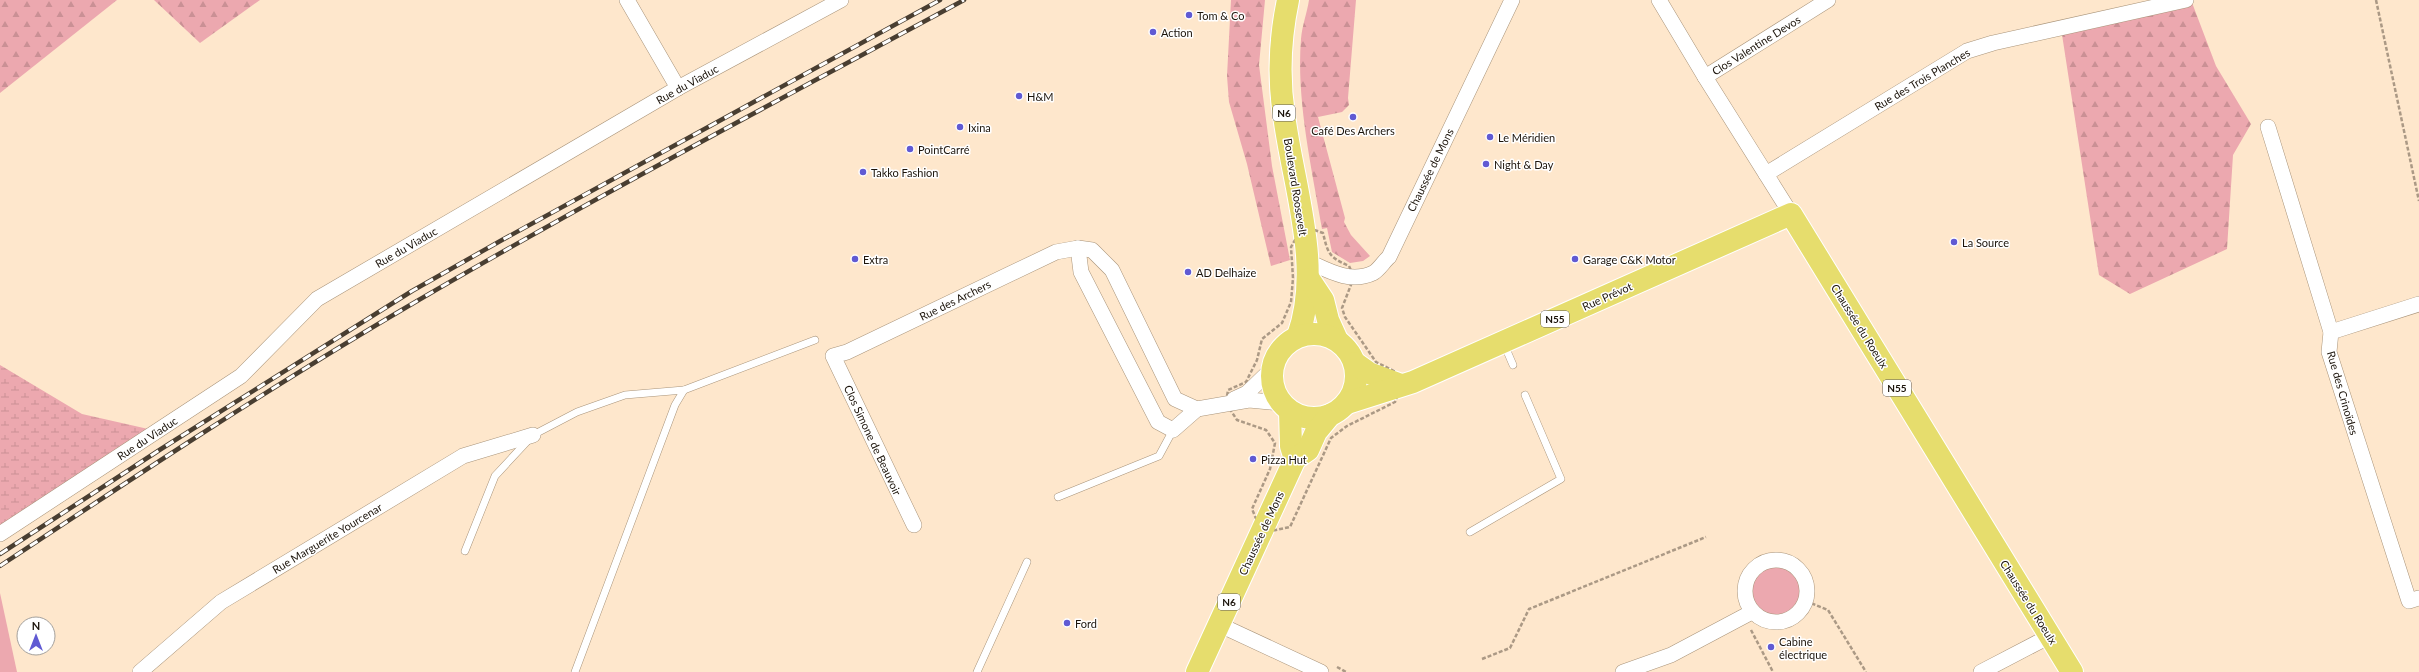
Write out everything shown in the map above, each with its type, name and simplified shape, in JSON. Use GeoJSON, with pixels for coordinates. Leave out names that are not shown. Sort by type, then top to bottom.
{"type":"FeatureCollection","features":[{"type":"Feature","properties":{"kind":"main road","name":"Boulevard Roosevelt"},"geometry":{"type":"LineString","coordinates":[[1288,0],[1282,42],[1280,84],[1303,226],[1308,270],[1303,322],[1298,336]]}},
{"type":"Feature","properties":{"kind":"main road","name":"Rue Prévot"},"geometry":{"type":"LineString","coordinates":[[1339,409],[1400,385],[1413,382],[1791,214]]}},
{"type":"Feature","properties":{"kind":"main road","name":"Chaussée du Roeulx"},"geometry":{"type":"LineString","coordinates":[[1791,214],[2072,672]]}},
{"type":"Feature","properties":{"kind":"main road","name":"Boulevard Roosevelt"},"geometry":{"type":"LineString","coordinates":[[1308,270],[1323,300],[1328,320],[1337,340]]}},
{"type":"Feature","properties":{"kind":"main road"},"geometry":{"type":"LineString","coordinates":[[1318,333],[1337,340],[1348,350],[1355,363],[1356,384],[1339,409],[1317,418],[1303,417],[1286,407],[1275,393],[1272,370],[1279,351],[1288,342],[1298,336],[1318,333]]}},
{"type":"Feature","properties":{"kind":"main road"},"geometry":{"type":"LineString","coordinates":[[1355,363],[1369,373],[1400,385]]}},
{"type":"Feature","properties":{"kind":"main road"},"geometry":{"type":"LineString","coordinates":[[1286,407],[1291,446],[1295,459]]}},
{"type":"Feature","properties":{"kind":"main road","name":"Chaussée de Mons"},"geometry":{"type":"LineString","coordinates":[[1197,672],[1220,625],[1295,459],[1308,450],[1316,432],[1339,409]]}},
{"type":"Feature","properties":{"kind":"street"},"geometry":{"type":"LineString","coordinates":[[627,0],[678,88]]}},
{"type":"Feature","properties":{"kind":"street","name":"Rue du Viaduc"},"geometry":{"type":"LineString","coordinates":[[0,534],[241,376],[318,299],[678,88],[841,0]]}},
{"type":"Feature","properties":{"kind":"street","name":"Chaussée de Mons"},"geometry":{"type":"LineString","coordinates":[[1308,270],[1354,277],[1374,272],[1389,257],[1512,0]]}},
{"type":"Feature","properties":{"kind":"street","name":"Chaussée du Roeulx"},"geometry":{"type":"LineString","coordinates":[[1659,0],[1705,77],[1791,214]]}},
{"type":"Feature","properties":{"kind":"street","name":"Clos Valentine Devos"},"geometry":{"type":"LineString","coordinates":[[1705,77],[1828,0]]}},
{"type":"Feature","properties":{"kind":"street","name":"Rue des Trois Planches"},"geometry":{"type":"LineString","coordinates":[[1766,174],[1967,51],[1992,43],[2186,0]]}},
{"type":"Feature","properties":{"kind":"street","name":"Rue des Crinoïdes"},"geometry":{"type":"LineString","coordinates":[[2268,127],[2331,332],[2329,352],[2409,601],[2419,598]]}},
{"type":"Feature","properties":{"kind":"street"},"geometry":{"type":"LineString","coordinates":[[1078,248],[1081,272],[1158,422],[1173,430],[1197,409],[1249,400],[1286,407]]}},
{"type":"Feature","properties":{"kind":"street","name":"Rue des Archers"},"geometry":{"type":"LineString","coordinates":[[833,356],[847,352],[1056,252],[1078,248],[1092,250],[1112,270],[1175,399],[1197,409]]}},
{"type":"Feature","properties":{"kind":"street"},"geometry":{"type":"LineString","coordinates":[[2331,332],[2419,304]]}},
{"type":"Feature","properties":{"kind":"street","name":"Clos Simone de Beauvoir"},"geometry":{"type":"LineString","coordinates":[[833,356],[914,525]]}},
{"type":"Feature","properties":{"kind":"street"},"geometry":{"type":"LineString","coordinates":[[1226,403],[1247,394],[1272,370]]}},
{"type":"Feature","properties":{"kind":"street","name":"Rue Marguerite Yourcenar"},"geometry":{"type":"LineString","coordinates":[[140,672],[221,602],[463,456],[532,435]]}},
{"type":"Feature","properties":{"kind":"street"},"geometry":{"type":"LineString","coordinates":[[1623,672],[1671,655],[1748,614],[1768,622],[1786,621],[1801,610],[1806,601],[1806,586],[1801,572],[1789,563],[1774,560],[1756,567],[1747,579],[1744,593],[1748,614]]}},
{"type":"Feature","properties":{"kind":"street"},"geometry":{"type":"LineString","coordinates":[[1220,625],[1320,672]]}},
{"type":"Feature","properties":{"kind":"street"},"geometry":{"type":"LineString","coordinates":[[1982,672],[2050,636]]}},
{"type":"Feature","properties":{"kind":"lane"},"geometry":{"type":"LineString","coordinates":[[465,551],[495,476],[532,435],[577,412],[625,395],[684,390],[815,340]]}},
{"type":"Feature","properties":{"kind":"lane"},"geometry":{"type":"LineString","coordinates":[[1504,342],[1513,365]]}},
{"type":"Feature","properties":{"kind":"lane"},"geometry":{"type":"LineString","coordinates":[[575,672],[675,405],[684,390]]}},
{"type":"Feature","properties":{"kind":"lane"},"geometry":{"type":"LineString","coordinates":[[1470,532],[1561,479],[1525,395]]}},
{"type":"Feature","properties":{"kind":"lane"},"geometry":{"type":"LineString","coordinates":[[1058,497],[1159,456],[1173,430]]}},
{"type":"Feature","properties":{"kind":"lane"},"geometry":{"type":"LineString","coordinates":[[977,672],[1027,562]]}},
{"type":"Feature","properties":{"kind":"path"},"geometry":{"type":"LineString","coordinates":[[2376,0],[2419,201]]}},
{"type":"Feature","properties":{"kind":"path"},"geometry":{"type":"LineString","coordinates":[[1262,533],[1290,527],[1331,438],[1348,426],[1395,402],[1400,385],[1394,371],[1376,362],[1345,317],[1342,308],[1354,277],[1349,266],[1333,260],[1327,252],[1324,233],[1303,226]]}},
{"type":"Feature","properties":{"kind":"path"},"geometry":{"type":"LineString","coordinates":[[1482,659],[1510,648],[1529,609],[1706,537]]}},
{"type":"Feature","properties":{"kind":"path"},"geometry":{"type":"LineString","coordinates":[[1806,601],[1828,610],[1866,672]]}},
{"type":"Feature","properties":{"kind":"path"},"geometry":{"type":"LineString","coordinates":[[1748,614],[1773,672]]}},
{"type":"Feature","properties":{"kind":"green space"},"geometry":{"type":"Polygon","coordinates":[[[0,0],[117,0],[0,93],[0,0]]]}},
{"type":"Feature","properties":{"kind":"green space"},"geometry":{"type":"Polygon","coordinates":[[[154,0],[260,0],[200,43],[154,0]]]}},
{"type":"Feature","properties":{"kind":"green space"},"geometry":{"type":"Polygon","coordinates":[[[1231,0],[1265,0],[1259,65],[1272,166],[1290,260],[1271,266],[1247,164],[1229,102],[1227,76],[1231,0]]]}},
{"type":"Feature","properties":{"kind":"green space"},"geometry":{"type":"Polygon","coordinates":[[[1309,0],[1356,0],[1348,98],[1349,105],[1342,112],[1318,117],[1345,218],[1344,222],[1351,235],[1370,256],[1363,261],[1350,263],[1332,252],[1327,228],[1322,229],[1306,134],[1301,86],[1301,39],[1309,0]]]}},
{"type":"Feature","properties":{"kind":"green space"},"geometry":{"type":"Polygon","coordinates":[[[2191,0],[2216,66],[2251,124],[2233,155],[2227,249],[2130,294],[2099,275],[2061,28],[2191,0]]]}},
{"type":"Feature","properties":{"kind":"green space"},"geometry":{"type":"Polygon","coordinates":[[[0,365],[82,414],[157,431],[0,533],[0,365]]]}},
{"type":"Feature","properties":{"kind":"green space"},"geometry":{"type":"Polygon","coordinates":[[[1776,565],[1790,569],[1798,577],[1802,591],[1798,605],[1790,613],[1776,617],[1762,613],[1754,605],[1750,591],[1754,577],[1762,569],[1776,565]]]}},
{"type":"Feature","properties":{"kind":"green space"},"geometry":{"type":"Polygon","coordinates":[[[0,593],[17,672],[0,672],[0,593]]]}},
{"type":"Feature","properties":{"kind":"railway"},"geometry":{"type":"LineString","coordinates":[[0,554],[161,449],[412,291],[502,240],[940,0]]}},
{"type":"Feature","properties":{"kind":"railway"},"geometry":{"type":"LineString","coordinates":[[0,566],[259,397],[364,332],[621,186],[964,0]]}},
{"type":"Feature","properties":{"kind":"place","name":"Tom & Co"},"geometry":{"type":"Point","coordinates":[1189,15]}},
{"type":"Feature","properties":{"kind":"place","name":"Action"},"geometry":{"type":"Point","coordinates":[1153,32]}},
{"type":"Feature","properties":{"kind":"place","name":"H&M"},"geometry":{"type":"Point","coordinates":[1019,96]}},
{"type":"Feature","properties":{"kind":"place","name":"Café Des Archers"},"geometry":{"type":"Point","coordinates":[1353,117]}},
{"type":"Feature","properties":{"kind":"place","name":"Ixina"},"geometry":{"type":"Point","coordinates":[960,127]}},
{"type":"Feature","properties":{"kind":"place","name":"Le Méridien"},"geometry":{"type":"Point","coordinates":[1490,137]}},
{"type":"Feature","properties":{"kind":"place","name":"PointCarré"},"geometry":{"type":"Point","coordinates":[910,149]}},
{"type":"Feature","properties":{"kind":"place","name":"Night & Day"},"geometry":{"type":"Point","coordinates":[1486,164]}},
{"type":"Feature","properties":{"kind":"place","name":"Takko Fashion"},"geometry":{"type":"Point","coordinates":[863,172]}},
{"type":"Feature","properties":{"kind":"place","name":"La Source"},"geometry":{"type":"Point","coordinates":[1954,242]}},
{"type":"Feature","properties":{"kind":"place","name":"Extra"},"geometry":{"type":"Point","coordinates":[855,259]}},
{"type":"Feature","properties":{"kind":"place","name":"Garage C&K Motor"},"geometry":{"type":"Point","coordinates":[1575,259]}},
{"type":"Feature","properties":{"kind":"place","name":"AD Delhaize"},"geometry":{"type":"Point","coordinates":[1188,272]}},
{"type":"Feature","properties":{"kind":"place","name":"Pizza Hut"},"geometry":{"type":"Point","coordinates":[1253,459]}},
{"type":"Feature","properties":{"kind":"place","name":"Ford"},"geometry":{"type":"Point","coordinates":[1067,623]}},
{"type":"Feature","properties":{"kind":"place","name":"Cabine électrique"},"geometry":{"type":"Point","coordinates":[1771,647]}}]}
